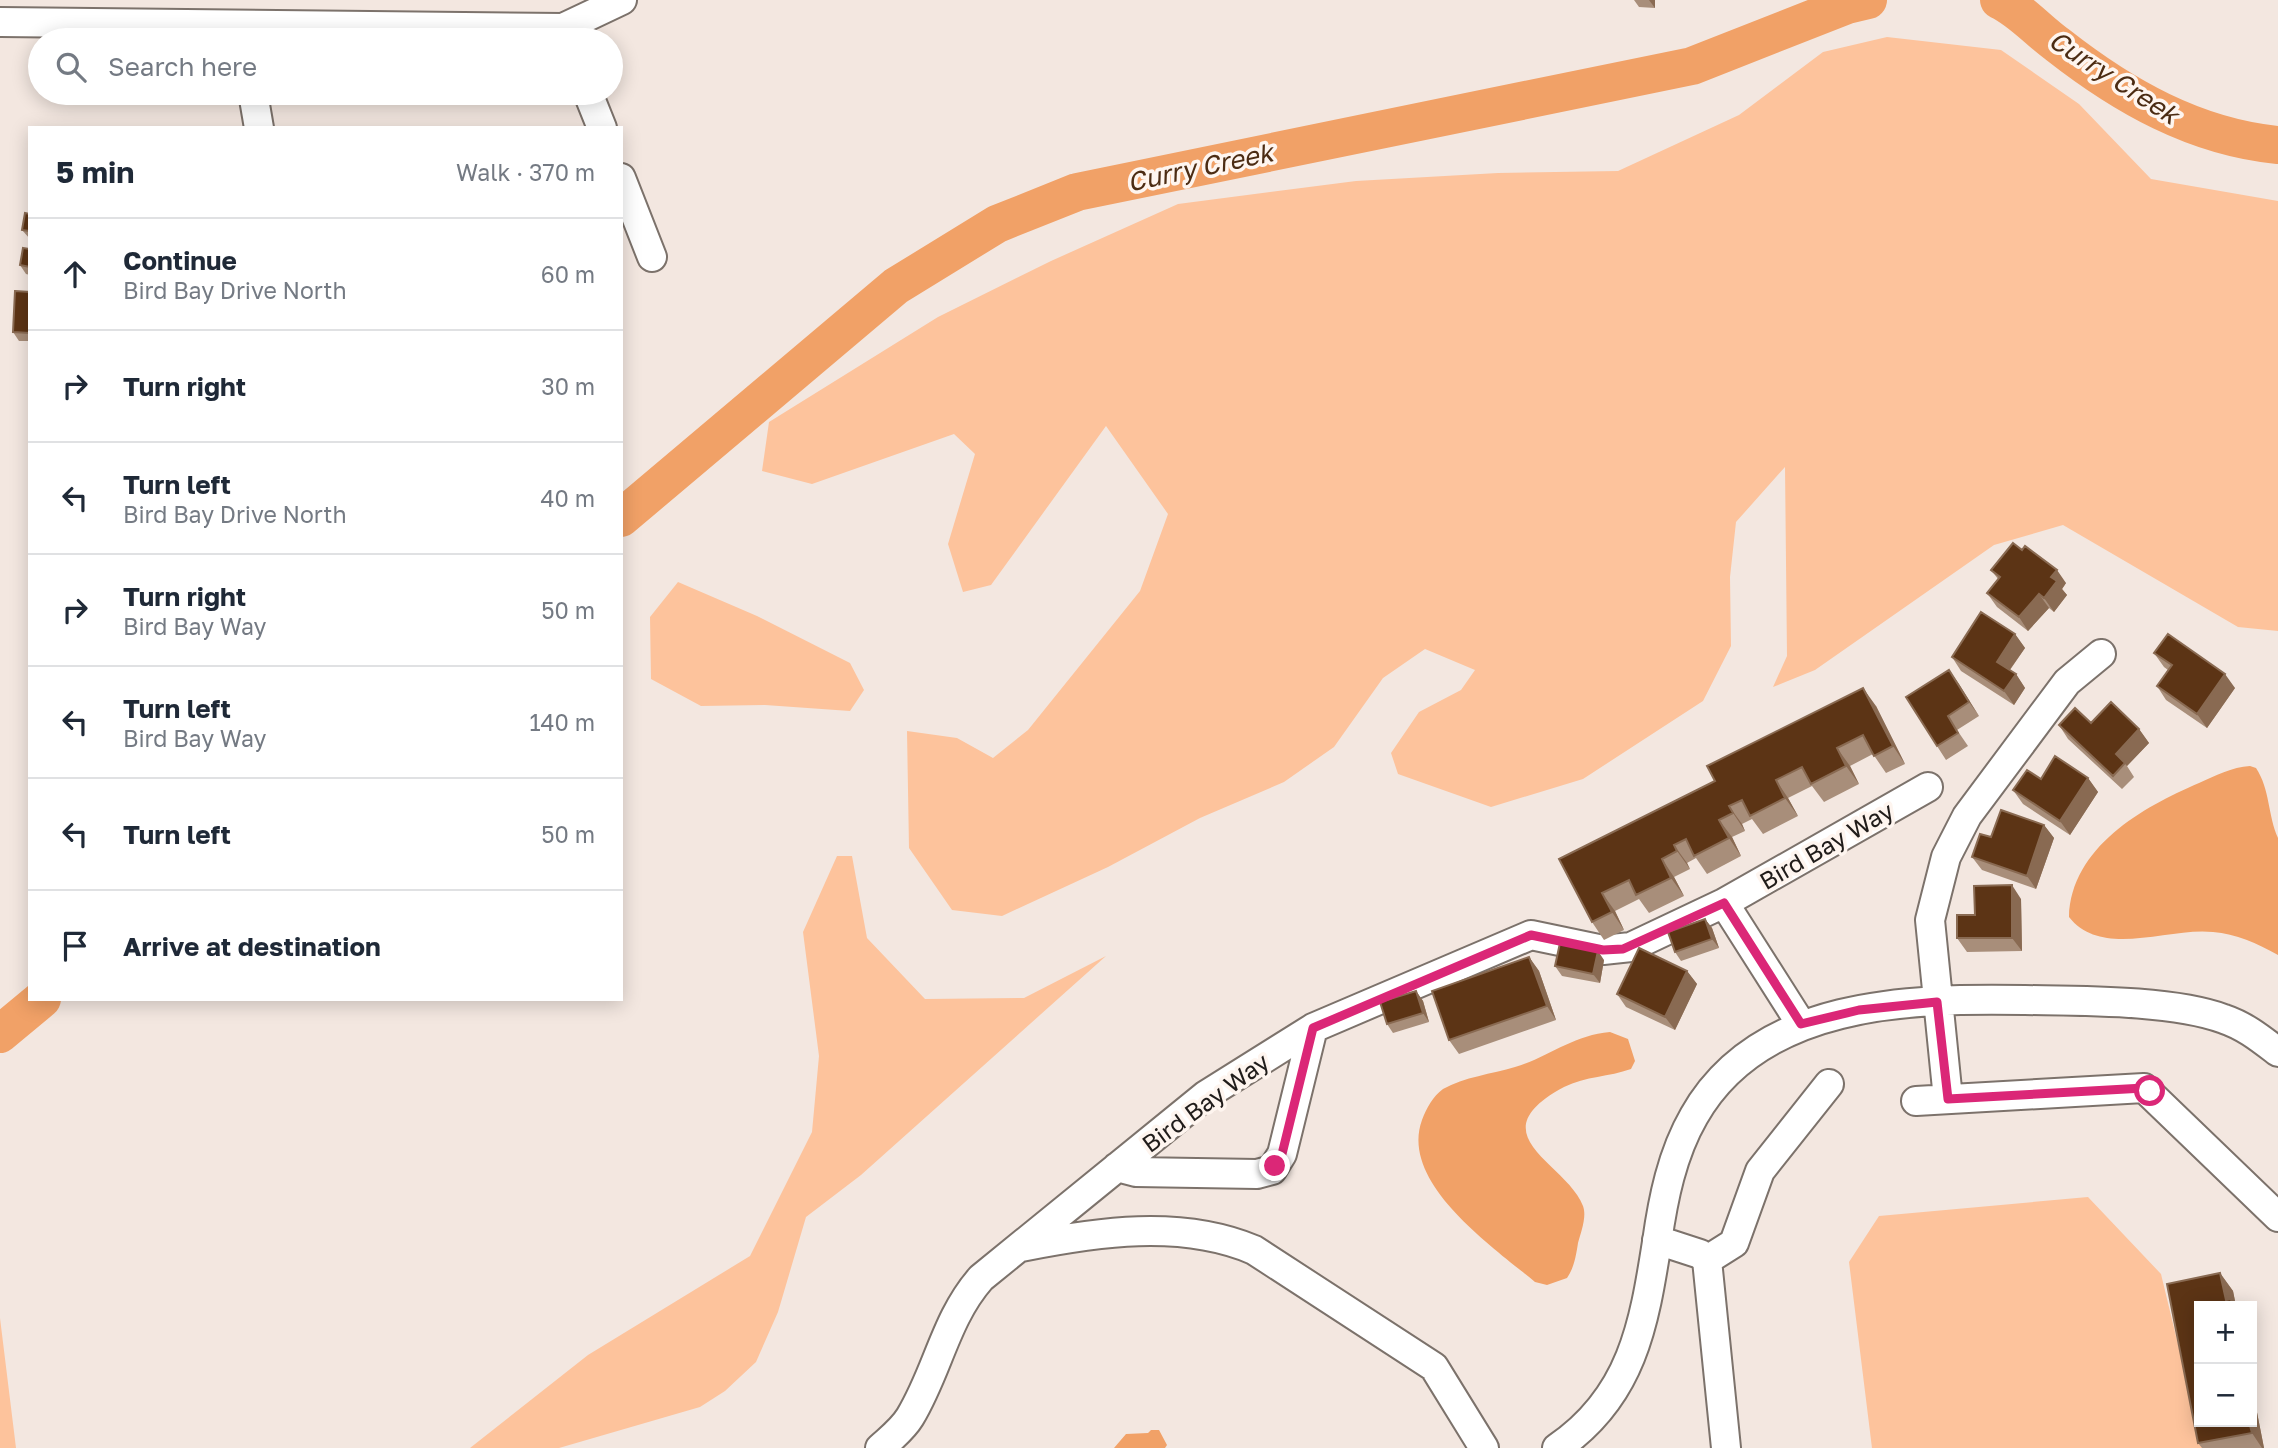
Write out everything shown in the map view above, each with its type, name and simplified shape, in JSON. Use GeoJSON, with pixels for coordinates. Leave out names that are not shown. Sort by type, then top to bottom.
{"type":"FeatureCollection","features":[{"type":"Feature","properties":{"kind":"street"},"geometry":{"type":"LineString","coordinates":[[575,28],[622,0]]}},
{"type":"Feature","properties":{"kind":"street"},"geometry":{"type":"LineString","coordinates":[[0,22],[251,21],[420,28]]}},
{"type":"Feature","properties":{"kind":"street"},"geometry":{"type":"LineString","coordinates":[[255,105],[259,126]]}},
{"type":"Feature","properties":{"kind":"street"},"geometry":{"type":"LineString","coordinates":[[593,105],[601,126]]}},
{"type":"Feature","properties":{"kind":"street"},"geometry":{"type":"LineString","coordinates":[[623,183],[652,257]]}},
{"type":"Feature","properties":{"kind":"street"},"geometry":{"type":"LineString","coordinates":[[1948,1099],[1930,920],[1934,897],[1955,838],[1980,797],[2067,682],[2101,654]]}},
{"type":"Feature","properties":{"kind":"street","name":"Bird Bay Way"},"geometry":{"type":"LineString","coordinates":[[880,1448],[911,1415],[952,1319],[965,1296],[981,1278],[1206,1096],[1313,1028],[1531,935],[1603,950],[1623,949],[1724,903],[1928,787]]}},
{"type":"Feature","properties":{"kind":"street"},"geometry":{"type":"LineString","coordinates":[[1724,903],[1801,1024]]}},
{"type":"Feature","properties":{"kind":"street"},"geometry":{"type":"LineString","coordinates":[[1557,1448],[1599,1410],[1631,1358],[1649,1298],[1657,1240],[1673,1164],[1695,1113],[1721,1080],[1768,1041],[1801,1024],[1859,1010],[1937,1002],[2050,1000],[2176,1008],[2236,1024],[2278,1052]]}},
{"type":"Feature","properties":{"kind":"street"},"geometry":{"type":"LineString","coordinates":[[1117,1167],[1136,1172],[1257,1174],[1272,1170],[1282,1154],[1313,1028]]}},
{"type":"Feature","properties":{"kind":"street"},"geometry":{"type":"LineString","coordinates":[[1707,1260],[1734,1243],[1760,1171],[1829,1084]]}},
{"type":"Feature","properties":{"kind":"street"},"geometry":{"type":"LineString","coordinates":[[1916,1101],[2144,1088],[2278,1217]]}},
{"type":"Feature","properties":{"kind":"street","name":"Bird Bay Way"},"geometry":{"type":"LineString","coordinates":[[1018,1248],[1078,1236],[1128,1231],[1232,1240],[1254,1250],[1434,1367],[1484,1448]]}},
{"type":"Feature","properties":{"kind":"street"},"geometry":{"type":"LineString","coordinates":[[1657,1240],[1700,1254],[1707,1260],[1726,1448]]}},
{"type":"Feature","properties":{"kind":"shaded area"},"geometry":{"type":"Polygon","coordinates":[[[1887,37],[2001,50],[2079,104],[2151,179],[2278,201],[2278,631],[2238,627],[2063,525],[1994,545],[1815,670],[1773,687],[1787,656],[1785,467],[1736,522],[1730,577],[1731,646],[1703,701],[1583,779],[1491,807],[1398,774],[1391,753],[1419,712],[1461,690],[1475,670],[1425,649],[1383,678],[1334,747],[1284,782],[1200,818],[1108,867],[1002,916],[952,910],[909,848],[907,731],[957,738],[993,758],[1028,730],[1140,591],[1168,514],[1106,426],[991,585],[963,592],[948,544],[975,454],[954,434],[812,484],[762,471],[769,422],[938,317],[1051,261],[1178,204],[1356,181],[1498,173],[1618,171],[1739,115],[1823,52],[1887,37]]]}},
{"type":"Feature","properties":{"kind":"shaded area"},"geometry":{"type":"Polygon","coordinates":[[[678,582],[757,616],[850,663],[864,690],[850,711],[765,705],[701,706],[651,679],[650,617],[678,582]]]}},
{"type":"Feature","properties":{"kind":"shaded area"},"geometry":{"type":"Polygon","coordinates":[[[2250,766],[2256,768],[2261,776],[2278,838],[2278,955],[2246,940],[2213,932],[2117,939],[2099,936],[2083,929],[2069,917],[2073,892],[2082,870],[2096,850],[2114,833],[2134,817],[2177,793],[2224,772],[2250,766]]]}},
{"type":"Feature","properties":{"kind":"shaded area"},"geometry":{"type":"Polygon","coordinates":[[[837,856],[852,856],[867,938],[925,999],[1024,998],[1106,956],[861,1175],[806,1217],[778,1312],[756,1362],[725,1391],[700,1407],[559,1448],[470,1448],[588,1355],[750,1256],[812,1132],[819,1056],[803,932],[837,856]]]}},
{"type":"Feature","properties":{"kind":"shaded area"},"geometry":{"type":"Polygon","coordinates":[[[1610,1032],[1628,1039],[1635,1061],[1631,1069],[1564,1087],[1539,1104],[1527,1120],[1527,1134],[1534,1148],[1574,1191],[1583,1206],[1584,1215],[1574,1262],[1567,1278],[1547,1285],[1535,1282],[1475,1232],[1454,1212],[1437,1190],[1424,1167],[1419,1144],[1422,1120],[1436,1095],[1451,1085],[1527,1063],[1584,1037],[1610,1032]]]}},
{"type":"Feature","properties":{"kind":"shaded area"},"geometry":{"type":"Polygon","coordinates":[[[2088,1197],[2161,1274],[2194,1411],[2194,1427],[2198,1427],[2203,1448],[1872,1448],[1849,1262],[1879,1216],[2088,1197]]]}},
{"type":"Feature","properties":{"kind":"shaded area"},"geometry":{"type":"Polygon","coordinates":[[[0,1318],[16,1448],[0,1448],[0,1318]]]}},
{"type":"Feature","properties":{"kind":"shaded area"},"geometry":{"type":"Polygon","coordinates":[[[1151,1430],[1159,1430],[1167,1445],[1165,1448],[1114,1448],[1126,1434],[1148,1433],[1151,1430]]]}},
{"type":"Feature","properties":{"kind":"building"},"geometry":{"type":"Polygon","coordinates":[[[25,213],[28,214],[28,231],[22,230],[25,213]]]}},
{"type":"Feature","properties":{"kind":"building"},"geometry":{"type":"Polygon","coordinates":[[[23,248],[28,249],[28,267],[20,265],[23,248]]]}},
{"type":"Feature","properties":{"kind":"building"},"geometry":{"type":"Polygon","coordinates":[[[15,291],[28,292],[28,333],[13,332],[15,291]]]}},
{"type":"Feature","properties":{"kind":"building"},"geometry":{"type":"Polygon","coordinates":[[[2013,543],[2022,550],[2025,546],[2057,570],[2051,577],[2057,581],[2044,598],[2039,594],[2019,617],[1987,593],[2000,577],[1991,570],[2013,543]]]}},
{"type":"Feature","properties":{"kind":"building"},"geometry":{"type":"Polygon","coordinates":[[[1981,612],[2015,634],[1997,662],[2016,674],[2004,691],[1952,657],[1981,612]]]}},
{"type":"Feature","properties":{"kind":"building"},"geometry":{"type":"Polygon","coordinates":[[[2168,634],[2225,674],[2197,714],[2157,686],[2172,665],[2154,653],[2168,634]]]}},
{"type":"Feature","properties":{"kind":"building"},"geometry":{"type":"Polygon","coordinates":[[[1949,670],[1969,702],[1948,716],[1958,733],[1937,746],[1906,697],[1949,670]]]}},
{"type":"Feature","properties":{"kind":"building"},"geometry":{"type":"Polygon","coordinates":[[[1863,688],[1893,746],[1874,756],[1863,735],[1837,748],[1846,766],[1811,784],[1802,767],[1776,780],[1785,798],[1750,816],[1742,800],[1729,806],[1733,813],[1719,820],[1729,838],[1694,856],[1686,839],[1674,845],[1677,851],[1662,859],[1671,878],[1636,895],[1629,880],[1602,893],[1612,912],[1592,922],[1559,859],[1715,781],[1707,766],[1863,688]]]}},
{"type":"Feature","properties":{"kind":"building"},"geometry":{"type":"Polygon","coordinates":[[[2111,702],[2139,729],[2116,754],[2125,763],[2113,776],[2059,725],[2075,708],[2091,723],[2111,702]]]}},
{"type":"Feature","properties":{"kind":"building"},"geometry":{"type":"Polygon","coordinates":[[[2055,756],[2088,778],[2060,821],[2013,790],[2027,770],[2041,779],[2055,756]]]}},
{"type":"Feature","properties":{"kind":"building"},"geometry":{"type":"Polygon","coordinates":[[[2001,810],[2044,825],[2027,876],[1972,857],[1980,834],[1991,837],[2001,810]]]}},
{"type":"Feature","properties":{"kind":"building"},"geometry":{"type":"Polygon","coordinates":[[[2012,885],[2012,938],[1957,938],[1957,915],[1975,915],[1974,886],[2012,885]]]}},
{"type":"Feature","properties":{"kind":"building"},"geometry":{"type":"Polygon","coordinates":[[[1705,919],[1712,939],[1675,952],[1668,932],[1705,919]]]}},
{"type":"Feature","properties":{"kind":"building"},"geometry":{"type":"Polygon","coordinates":[[[1560,943],[1598,951],[1593,974],[1555,966],[1560,943]]]}},
{"type":"Feature","properties":{"kind":"building"},"geometry":{"type":"Polygon","coordinates":[[[1639,948],[1687,971],[1665,1017],[1617,994],[1639,948]]]}},
{"type":"Feature","properties":{"kind":"building"},"geometry":{"type":"Polygon","coordinates":[[[1529,957],[1547,1006],[1449,1040],[1432,991],[1529,957]]]}},
{"type":"Feature","properties":{"kind":"building"},"geometry":{"type":"Polygon","coordinates":[[[1416,991],[1423,1013],[1387,1024],[1380,1002],[1416,991]]]}},
{"type":"Feature","properties":{"kind":"building"},"geometry":{"type":"Polygon","coordinates":[[[2220,1273],[2226,1300],[2231,1299],[2231,1301],[2194,1301],[2194,1422],[2167,1284],[2220,1273]]]}},
{"type":"Feature","properties":{"kind":"building"},"geometry":{"type":"Polygon","coordinates":[[[2195,1427],[2250,1427],[2252,1433],[2198,1443],[2195,1427]]]}},
{"type":"Feature","properties":{"kind":"waterway","name":"Curry Creek"},"geometry":{"type":"LineString","coordinates":[[623,516],[896,286],[997,224],[1077,192],[1692,66],[1847,5],[1868,0]]}},
{"type":"Feature","properties":{"kind":"waterway","name":"Curry Creek"},"geometry":{"type":"LineString","coordinates":[[1999,0],[2083,64],[2134,97],[2161,111],[2218,133],[2278,145]]}},
{"type":"Feature","properties":{"kind":"waterway","name":"Curry Creek"},"geometry":{"type":"LineString","coordinates":[[0,1034],[40,1001]]}},
{"type":"Feature","properties":{"kind":"route"},"geometry":{"type":"LineString","coordinates":[[1275,1166],[1282,1154],[1313,1028],[1352,1009],[1531,935],[1614,951],[1631,947],[1724,903],[1801,1024],[1859,1010],[1937,1002],[1948,1099],[2144,1088],[2150,1091]]}}]}
